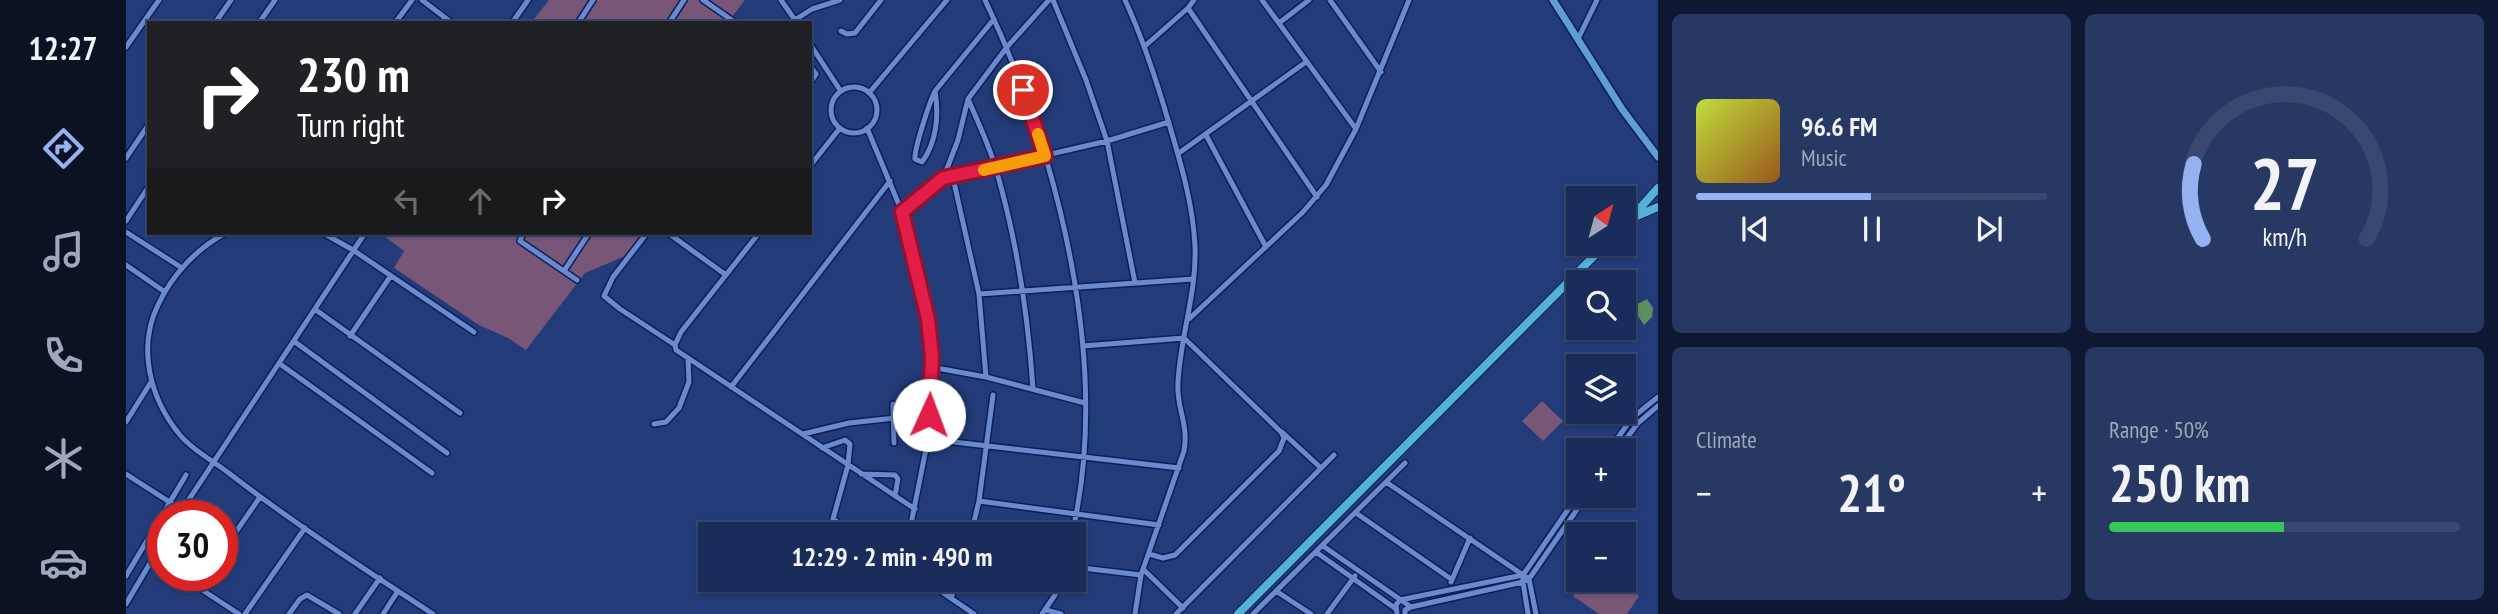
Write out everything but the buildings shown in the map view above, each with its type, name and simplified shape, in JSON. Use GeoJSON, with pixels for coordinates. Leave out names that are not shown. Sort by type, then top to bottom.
{"type":"FeatureCollection","features":[{"type":"Feature","properties":{"kind":"main road"},"geometry":{"type":"LineString","coordinates":[[1553,0],[1658,157]]}},
{"type":"Feature","properties":{"kind":"main road"},"geometry":{"type":"LineString","coordinates":[[1650,148],[1658,167]]}},
{"type":"Feature","properties":{"kind":"main road"},"geometry":{"type":"LineString","coordinates":[[1636,213],[1658,188]]}},
{"type":"Feature","properties":{"kind":"main road"},"geometry":{"type":"LineString","coordinates":[[1636,219],[1658,207]]}},
{"type":"Feature","properties":{"kind":"main road"},"geometry":{"type":"LineString","coordinates":[[1238,614],[1594,256]]}},
{"type":"Feature","properties":{"kind":"street"},"geometry":{"type":"LineString","coordinates":[[126,47],[159,0]]}},
{"type":"Feature","properties":{"kind":"street"},"geometry":{"type":"LineString","coordinates":[[216,21],[231,0]]}},
{"type":"Feature","properties":{"kind":"street"},"geometry":{"type":"LineString","coordinates":[[260,21],[275,0]]}},
{"type":"Feature","properties":{"kind":"street"},"geometry":{"type":"LineString","coordinates":[[396,21],[412,0]]}},
{"type":"Feature","properties":{"kind":"street"},"geometry":{"type":"LineString","coordinates":[[422,0],[449,21]]}},
{"type":"Feature","properties":{"kind":"street"},"geometry":{"type":"LineString","coordinates":[[513,21],[528,0]]}},
{"type":"Feature","properties":{"kind":"street"},"geometry":{"type":"LineString","coordinates":[[579,21],[593,0]]}},
{"type":"Feature","properties":{"kind":"street"},"geometry":{"type":"LineString","coordinates":[[670,21],[684,0]]}},
{"type":"Feature","properties":{"kind":"street"},"geometry":{"type":"LineString","coordinates":[[703,0],[733,21]]}},
{"type":"Feature","properties":{"kind":"street"},"geometry":{"type":"LineString","coordinates":[[781,0],[794,21],[840,0]]}},
{"type":"Feature","properties":{"kind":"street"},"geometry":{"type":"LineString","coordinates":[[841,31],[852,34],[857,32],[881,0]]}},
{"type":"Feature","properties":{"kind":"street"},"geometry":{"type":"LineString","coordinates":[[869,93],[947,0]]}},
{"type":"Feature","properties":{"kind":"street"},"geometry":{"type":"LineString","coordinates":[[985,0],[1007,47],[1045,156],[1076,286],[1083,346],[1085,457],[1074,522]]}},
{"type":"Feature","properties":{"kind":"street"},"geometry":{"type":"LineString","coordinates":[[902,212],[943,178],[958,140],[968,99],[1007,47],[1051,0],[1086,80],[1107,141],[1135,283]]}},
{"type":"Feature","properties":{"kind":"street"},"geometry":{"type":"LineString","coordinates":[[1125,0],[1145,46],[1179,153],[1195,246],[1189,319],[1184,338],[1178,393],[1186,431],[1184,452],[1142,572],[1135,614]]}},
{"type":"Feature","properties":{"kind":"street"},"geometry":{"type":"LineString","coordinates":[[1145,46],[1194,0]]}},
{"type":"Feature","properties":{"kind":"street"},"geometry":{"type":"LineString","coordinates":[[1262,0],[1356,129]]}},
{"type":"Feature","properties":{"kind":"street"},"geometry":{"type":"LineString","coordinates":[[1279,23],[1309,0]]}},
{"type":"Feature","properties":{"kind":"street"},"geometry":{"type":"LineString","coordinates":[[1330,0],[1381,72]]}},
{"type":"Feature","properties":{"kind":"street"},"geometry":{"type":"LineString","coordinates":[[1189,319],[1317,197],[1334,174],[1381,72],[1409,0]]}},
{"type":"Feature","properties":{"kind":"street"},"geometry":{"type":"LineString","coordinates":[[1578,39],[1597,0]]}},
{"type":"Feature","properties":{"kind":"street"},"geometry":{"type":"LineString","coordinates":[[1188,8],[1317,197]]}},
{"type":"Feature","properties":{"kind":"street"},"geometry":{"type":"LineString","coordinates":[[935,91],[937,107],[934,137],[926,158],[919,162],[915,159],[915,151],[924,128],[928,105],[935,91],[994,19]]}},
{"type":"Feature","properties":{"kind":"street"},"geometry":{"type":"LineString","coordinates":[[812,47],[840,90]]}},
{"type":"Feature","properties":{"kind":"street"},"geometry":{"type":"LineString","coordinates":[[1179,153],[1306,62]]}},
{"type":"Feature","properties":{"kind":"street"},"geometry":{"type":"LineString","coordinates":[[812,80],[825,66]]}},
{"type":"Feature","properties":{"kind":"street"},"geometry":{"type":"LineString","coordinates":[[812,69],[816,74]]}},
{"type":"Feature","properties":{"kind":"street"},"geometry":{"type":"LineString","coordinates":[[858,87],[869,93],[877,107],[873,122],[867,128],[853,133],[840,128],[834,122],[831,106],[840,90],[858,87]]}},
{"type":"Feature","properties":{"kind":"street"},"geometry":{"type":"LineString","coordinates":[[968,99],[996,168],[1023,292],[1033,389]]}},
{"type":"Feature","properties":{"kind":"street"},"geometry":{"type":"LineString","coordinates":[[943,178],[953,178],[1107,141],[1169,122]]}},
{"type":"Feature","properties":{"kind":"street"},"geometry":{"type":"LineString","coordinates":[[126,158],[147,127]]}},
{"type":"Feature","properties":{"kind":"street"},"geometry":{"type":"LineString","coordinates":[[812,163],[840,128]]}},
{"type":"Feature","properties":{"kind":"street"},"geometry":{"type":"LineString","coordinates":[[867,128],[902,212],[928,319],[931,367],[928,439],[912,522]]}},
{"type":"Feature","properties":{"kind":"street"},"geometry":{"type":"LineString","coordinates":[[1206,135],[1266,247]]}},
{"type":"Feature","properties":{"kind":"street"},"geometry":{"type":"LineString","coordinates":[[953,178],[979,294],[986,377]]}},
{"type":"Feature","properties":{"kind":"street"},"geometry":{"type":"LineString","coordinates":[[731,387],[890,181]]}},
{"type":"Feature","properties":{"kind":"street"},"geometry":{"type":"LineString","coordinates":[[126,221],[147,189]]}},
{"type":"Feature","properties":{"kind":"street"},"geometry":{"type":"LineString","coordinates":[[126,232],[182,268]]}},
{"type":"Feature","properties":{"kind":"street"},"geometry":{"type":"LineString","coordinates":[[223,235],[182,268],[154,312],[149,332],[148,355],[151,382],[168,419],[190,446],[215,461],[260,497],[433,614]]}},
{"type":"Feature","properties":{"kind":"street"},"geometry":{"type":"LineString","coordinates":[[327,235],[474,332]]}},
{"type":"Feature","properties":{"kind":"street"},"geometry":{"type":"LineString","coordinates":[[189,500],[281,364],[364,235]]}},
{"type":"Feature","properties":{"kind":"street"},"geometry":{"type":"LineString","coordinates":[[522,235],[520,240],[577,279]]}},
{"type":"Feature","properties":{"kind":"street"},"geometry":{"type":"LineString","coordinates":[[564,271],[588,235]]}},
{"type":"Feature","properties":{"kind":"street"},"geometry":{"type":"LineString","coordinates":[[646,235],[613,277],[604,296],[675,345],[676,350],[915,509]]}},
{"type":"Feature","properties":{"kind":"street"},"geometry":{"type":"LineString","coordinates":[[671,235],[726,275]]}},
{"type":"Feature","properties":{"kind":"street"},"geometry":{"type":"LineString","coordinates":[[675,345],[681,332],[757,235]]}},
{"type":"Feature","properties":{"kind":"street"},"geometry":{"type":"LineString","coordinates":[[126,265],[165,292]]}},
{"type":"Feature","properties":{"kind":"street"},"geometry":{"type":"LineString","coordinates":[[350,336],[390,277]]}},
{"type":"Feature","properties":{"kind":"street"},"geometry":{"type":"LineString","coordinates":[[979,294],[1193,279]]}},
{"type":"Feature","properties":{"kind":"street"},"geometry":{"type":"LineString","coordinates":[[316,310],[460,413]]}},
{"type":"Feature","properties":{"kind":"street"},"geometry":{"type":"LineString","coordinates":[[1083,346],[1184,338],[1321,468]]}},
{"type":"Feature","properties":{"kind":"street"},"geometry":{"type":"LineString","coordinates":[[295,342],[447,453]]}},
{"type":"Feature","properties":{"kind":"street"},"geometry":{"type":"LineString","coordinates":[[654,424],[666,422],[679,408],[690,382],[688,358]]}},
{"type":"Feature","properties":{"kind":"street"},"geometry":{"type":"LineString","coordinates":[[281,364],[432,473]]}},
{"type":"Feature","properties":{"kind":"street"},"geometry":{"type":"LineString","coordinates":[[931,367],[986,377],[1085,403]]}},
{"type":"Feature","properties":{"kind":"street"},"geometry":{"type":"LineString","coordinates":[[126,422],[151,382]]}},
{"type":"Feature","properties":{"kind":"street"},"geometry":{"type":"LineString","coordinates":[[974,522],[993,395]]}},
{"type":"Feature","properties":{"kind":"street"},"geometry":{"type":"LineString","coordinates":[[1618,438],[1632,418],[1658,397]]}},
{"type":"Feature","properties":{"kind":"street"},"geometry":{"type":"LineString","coordinates":[[893,404],[894,443]]}},
{"type":"Feature","properties":{"kind":"street"},"geometry":{"type":"LineString","coordinates":[[1627,438],[1638,422],[1658,406]]}},
{"type":"Feature","properties":{"kind":"street"},"geometry":{"type":"LineString","coordinates":[[803,434],[849,423],[895,418]]}},
{"type":"Feature","properties":{"kind":"street"},"geometry":{"type":"LineString","coordinates":[[1149,554],[1163,558],[1175,555],[1279,450],[1284,438],[1281,432]]}},
{"type":"Feature","properties":{"kind":"street"},"geometry":{"type":"LineString","coordinates":[[928,439],[1179,468]]}},
{"type":"Feature","properties":{"kind":"street"},"geometry":{"type":"LineString","coordinates":[[822,448],[845,440],[849,442],[848,466],[833,519],[838,522]]}},
{"type":"Feature","properties":{"kind":"street"},"geometry":{"type":"LineString","coordinates":[[1176,614],[1334,455]]}},
{"type":"Feature","properties":{"kind":"street"},"geometry":{"type":"LineString","coordinates":[[1254,614],[1405,463]]}},
{"type":"Feature","properties":{"kind":"street"},"geometry":{"type":"LineString","coordinates":[[126,474],[167,500]]}},
{"type":"Feature","properties":{"kind":"street"},"geometry":{"type":"LineString","coordinates":[[861,474],[895,475],[898,479],[895,496]]}},
{"type":"Feature","properties":{"kind":"street"},"geometry":{"type":"LineString","coordinates":[[171,500],[186,475]]}},
{"type":"Feature","properties":{"kind":"street"},"geometry":{"type":"LineString","coordinates":[[1386,482],[1529,579],[1536,614]]}},
{"type":"Feature","properties":{"kind":"street"},"geometry":{"type":"LineString","coordinates":[[238,529],[260,497]]}},
{"type":"Feature","properties":{"kind":"street"},"geometry":{"type":"LineString","coordinates":[[979,501],[1159,524]]}},
{"type":"Feature","properties":{"kind":"street"},"geometry":{"type":"LineString","coordinates":[[1528,614],[1523,575],[1569,508]]}},
{"type":"Feature","properties":{"kind":"street"},"geometry":{"type":"LineString","coordinates":[[1317,552],[1396,612],[1404,614],[1410,607],[1529,579],[1578,508]]}},
{"type":"Feature","properties":{"kind":"street"},"geometry":{"type":"LineString","coordinates":[[1356,513],[1451,579]]}},
{"type":"Feature","properties":{"kind":"street"},"geometry":{"type":"LineString","coordinates":[[245,614],[305,528]]}},
{"type":"Feature","properties":{"kind":"street"},"geometry":{"type":"LineString","coordinates":[[1450,588],[1451,579],[1470,538]]}},
{"type":"Feature","properties":{"kind":"street"},"geometry":{"type":"LineString","coordinates":[[126,576],[147,541]]}},
{"type":"Feature","properties":{"kind":"street"},"geometry":{"type":"LineString","coordinates":[[1323,546],[1410,607]]}},
{"type":"Feature","properties":{"kind":"street"},"geometry":{"type":"LineString","coordinates":[[126,604],[147,567]]}},
{"type":"Feature","properties":{"kind":"street"},"geometry":{"type":"LineString","coordinates":[[1086,568],[1142,572],[1183,608]]}},
{"type":"Feature","properties":{"kind":"street"},"geometry":{"type":"LineString","coordinates":[[1327,614],[1359,571]]}},
{"type":"Feature","properties":{"kind":"street"},"geometry":{"type":"LineString","coordinates":[[1400,600],[1523,575]]}},
{"type":"Feature","properties":{"kind":"street"},"geometry":{"type":"LineString","coordinates":[[355,614],[380,578]]}},
{"type":"Feature","properties":{"kind":"street"},"geometry":{"type":"LineString","coordinates":[[203,591],[239,614]]}},
{"type":"Feature","properties":{"kind":"street"},"geometry":{"type":"LineString","coordinates":[[383,614],[398,591]]}},
{"type":"Feature","properties":{"kind":"street"},"geometry":{"type":"LineString","coordinates":[[1276,591],[1311,614]]}},
{"type":"Feature","properties":{"kind":"street"},"geometry":{"type":"LineString","coordinates":[[942,592],[974,614]]}},
{"type":"Feature","properties":{"kind":"street"},"geometry":{"type":"LineString","coordinates":[[951,598],[953,592]]}},
{"type":"Feature","properties":{"kind":"street"},"geometry":{"type":"LineString","coordinates":[[1056,592],[1044,612],[1061,614]]}},
{"type":"Feature","properties":{"kind":"street"},"geometry":{"type":"LineString","coordinates":[[289,614],[300,599],[307,595],[339,614]]}},
{"type":"Feature","properties":{"kind":"street"},"geometry":{"type":"LineString","coordinates":[[1396,612],[1400,600]]}},
{"type":"Feature","properties":{"kind":"shaded area"},"geometry":{"type":"Polygon","coordinates":[[[549,0],[745,0],[729,21],[533,21],[549,0]]]}},
{"type":"Feature","properties":{"kind":"shaded area"},"geometry":{"type":"Polygon","coordinates":[[[383,235],[643,235],[623,257],[585,273],[526,350],[508,338],[479,325],[394,268],[404,251],[383,235]]]}},
{"type":"Feature","properties":{"kind":"shaded area"},"geometry":{"type":"Polygon","coordinates":[[[1647,299],[1653,308],[1652,317],[1644,325],[1636,313],[1636,305],[1647,299]]]}},
{"type":"Feature","properties":{"kind":"shaded area"},"geometry":{"type":"Polygon","coordinates":[[[1542,401],[1563,421],[1543,441],[1522,421],[1542,401]]]}},
{"type":"Feature","properties":{"kind":"shaded area"},"geometry":{"type":"Polygon","coordinates":[[[1576,592],[1634,592],[1639,596],[1627,614],[1599,614],[1573,596],[1576,592]]]}},
{"type":"Feature","properties":{"kind":"slow traffic"},"geometry":{"type":"LineString","coordinates":[[984,170],[1045,156],[1038,134]]}},
{"type":"Feature","properties":{"kind":"route"},"geometry":{"type":"LineString","coordinates":[[929,415],[932,357],[928,319],[902,212],[943,178],[953,178],[1045,156],[1023,90]]}}]}
